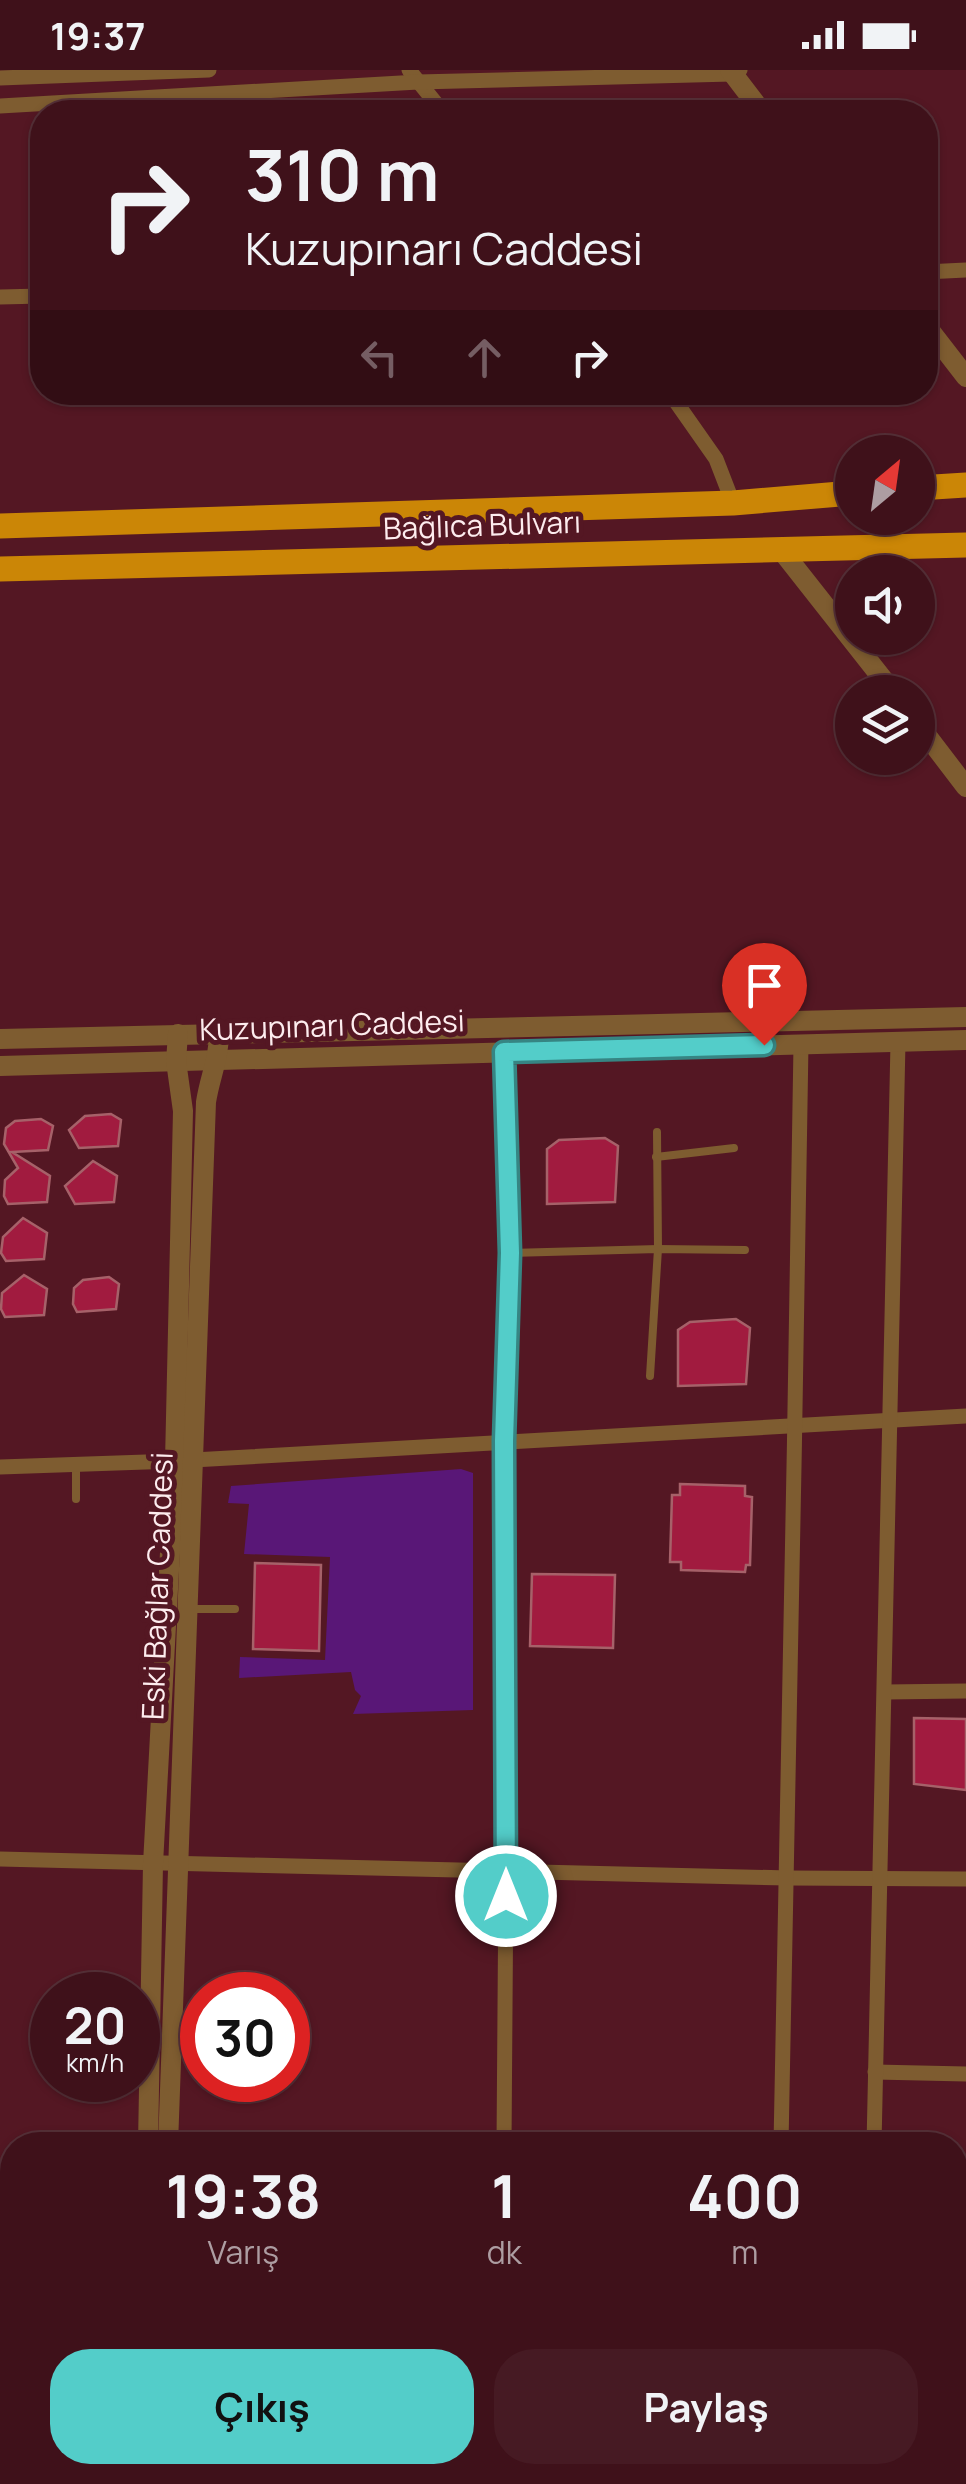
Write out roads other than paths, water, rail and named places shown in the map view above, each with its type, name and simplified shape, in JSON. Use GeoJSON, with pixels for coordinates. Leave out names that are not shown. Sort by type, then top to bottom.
{"type":"FeatureCollection","features":[{"type":"Feature","properties":{"kind":"main road"},"geometry":{"type":"LineString","coordinates":[[935,487],[966,485]]}},
{"type":"Feature","properties":{"kind":"main road","name":"Bağlıca Bulvarı"},"geometry":{"type":"LineString","coordinates":[[0,526],[733,503],[835,494]]}},
{"type":"Feature","properties":{"kind":"main road","name":"Bağlıca Bulvarı"},"geometry":{"type":"LineString","coordinates":[[0,568],[514,559],[966,545]]}},
{"type":"Feature","properties":{"kind":"street"},"geometry":{"type":"LineString","coordinates":[[0,78],[209,70]]}},
{"type":"Feature","properties":{"kind":"street"},"geometry":{"type":"LineString","coordinates":[[83,100],[414,76],[734,71],[754,100]]}},
{"type":"Feature","properties":{"kind":"street"},"geometry":{"type":"LineString","coordinates":[[414,76],[433,100]]}},
{"type":"Feature","properties":{"kind":"street"},"geometry":{"type":"LineString","coordinates":[[0,106],[30,104]]}},
{"type":"Feature","properties":{"kind":"street"},"geometry":{"type":"LineString","coordinates":[[938,271],[966,270]]}},
{"type":"Feature","properties":{"kind":"street"},"geometry":{"type":"LineString","coordinates":[[0,297],[30,296]]}},
{"type":"Feature","properties":{"kind":"street"},"geometry":{"type":"LineString","coordinates":[[938,341],[966,377]]}},
{"type":"Feature","properties":{"kind":"street"},"geometry":{"type":"LineString","coordinates":[[679,405],[716,460],[733,503]]}},
{"type":"Feature","properties":{"kind":"street"},"geometry":{"type":"LineString","coordinates":[[782,550],[880,675]]}},
{"type":"Feature","properties":{"kind":"street"},"geometry":{"type":"LineString","coordinates":[[935,746],[966,787]]}},
{"type":"Feature","properties":{"kind":"street","name":"Kuzupınarı Caddesi"},"geometry":{"type":"LineString","coordinates":[[0,1039],[966,1017]]}},
{"type":"Feature","properties":{"kind":"street","name":"Eski Bağlar Caddesi"},"geometry":{"type":"LineString","coordinates":[[148,2132],[154,1864],[206,1102],[218,1059],[218,1032]]}},
{"type":"Feature","properties":{"kind":"street","name":"Eski Bağlar Caddesi"},"geometry":{"type":"LineString","coordinates":[[168,2132],[186,1609],[183,1111],[176,1061],[178,1034]]}},
{"type":"Feature","properties":{"kind":"street","name":"Kuzupınarı Caddesi"},"geometry":{"type":"LineString","coordinates":[[0,1066],[966,1040]]}},
{"type":"Feature","properties":{"kind":"street"},"geometry":{"type":"LineString","coordinates":[[874,2132],[898,1042]]}},
{"type":"Feature","properties":{"kind":"street"},"geometry":{"type":"LineString","coordinates":[[782,2132],[801,1044]]}},
{"type":"Feature","properties":{"kind":"street"},"geometry":{"type":"LineString","coordinates":[[504,1052],[510,1253],[504,1441],[504,2132]]}},
{"type":"Feature","properties":{"kind":"street"},"geometry":{"type":"LineString","coordinates":[[0,1467],[184,1461],[966,1416]]}},
{"type":"Feature","properties":{"kind":"street"},"geometry":{"type":"LineString","coordinates":[[885,1692],[966,1690]]}},
{"type":"Feature","properties":{"kind":"street"},"geometry":{"type":"LineString","coordinates":[[0,1859],[966,1879]]}},
{"type":"Feature","properties":{"kind":"street"},"geometry":{"type":"LineString","coordinates":[[874,2072],[966,2074]]}},
{"type":"Feature","properties":{"kind":"lane"},"geometry":{"type":"LineString","coordinates":[[650,1376],[658,1248],[657,1132]]}},
{"type":"Feature","properties":{"kind":"lane"},"geometry":{"type":"LineString","coordinates":[[656,1156],[734,1148]]}},
{"type":"Feature","properties":{"kind":"lane"},"geometry":{"type":"LineString","coordinates":[[510,1253],[658,1248],[745,1250]]}},
{"type":"Feature","properties":{"kind":"lane"},"geometry":{"type":"LineString","coordinates":[[966,1416],[966,1429]]}},
{"type":"Feature","properties":{"kind":"lane"},"geometry":{"type":"LineString","coordinates":[[76,1465],[76,1499]]}},
{"type":"Feature","properties":{"kind":"lane"},"geometry":{"type":"LineString","coordinates":[[186,1609],[234,1609]]}}]}
